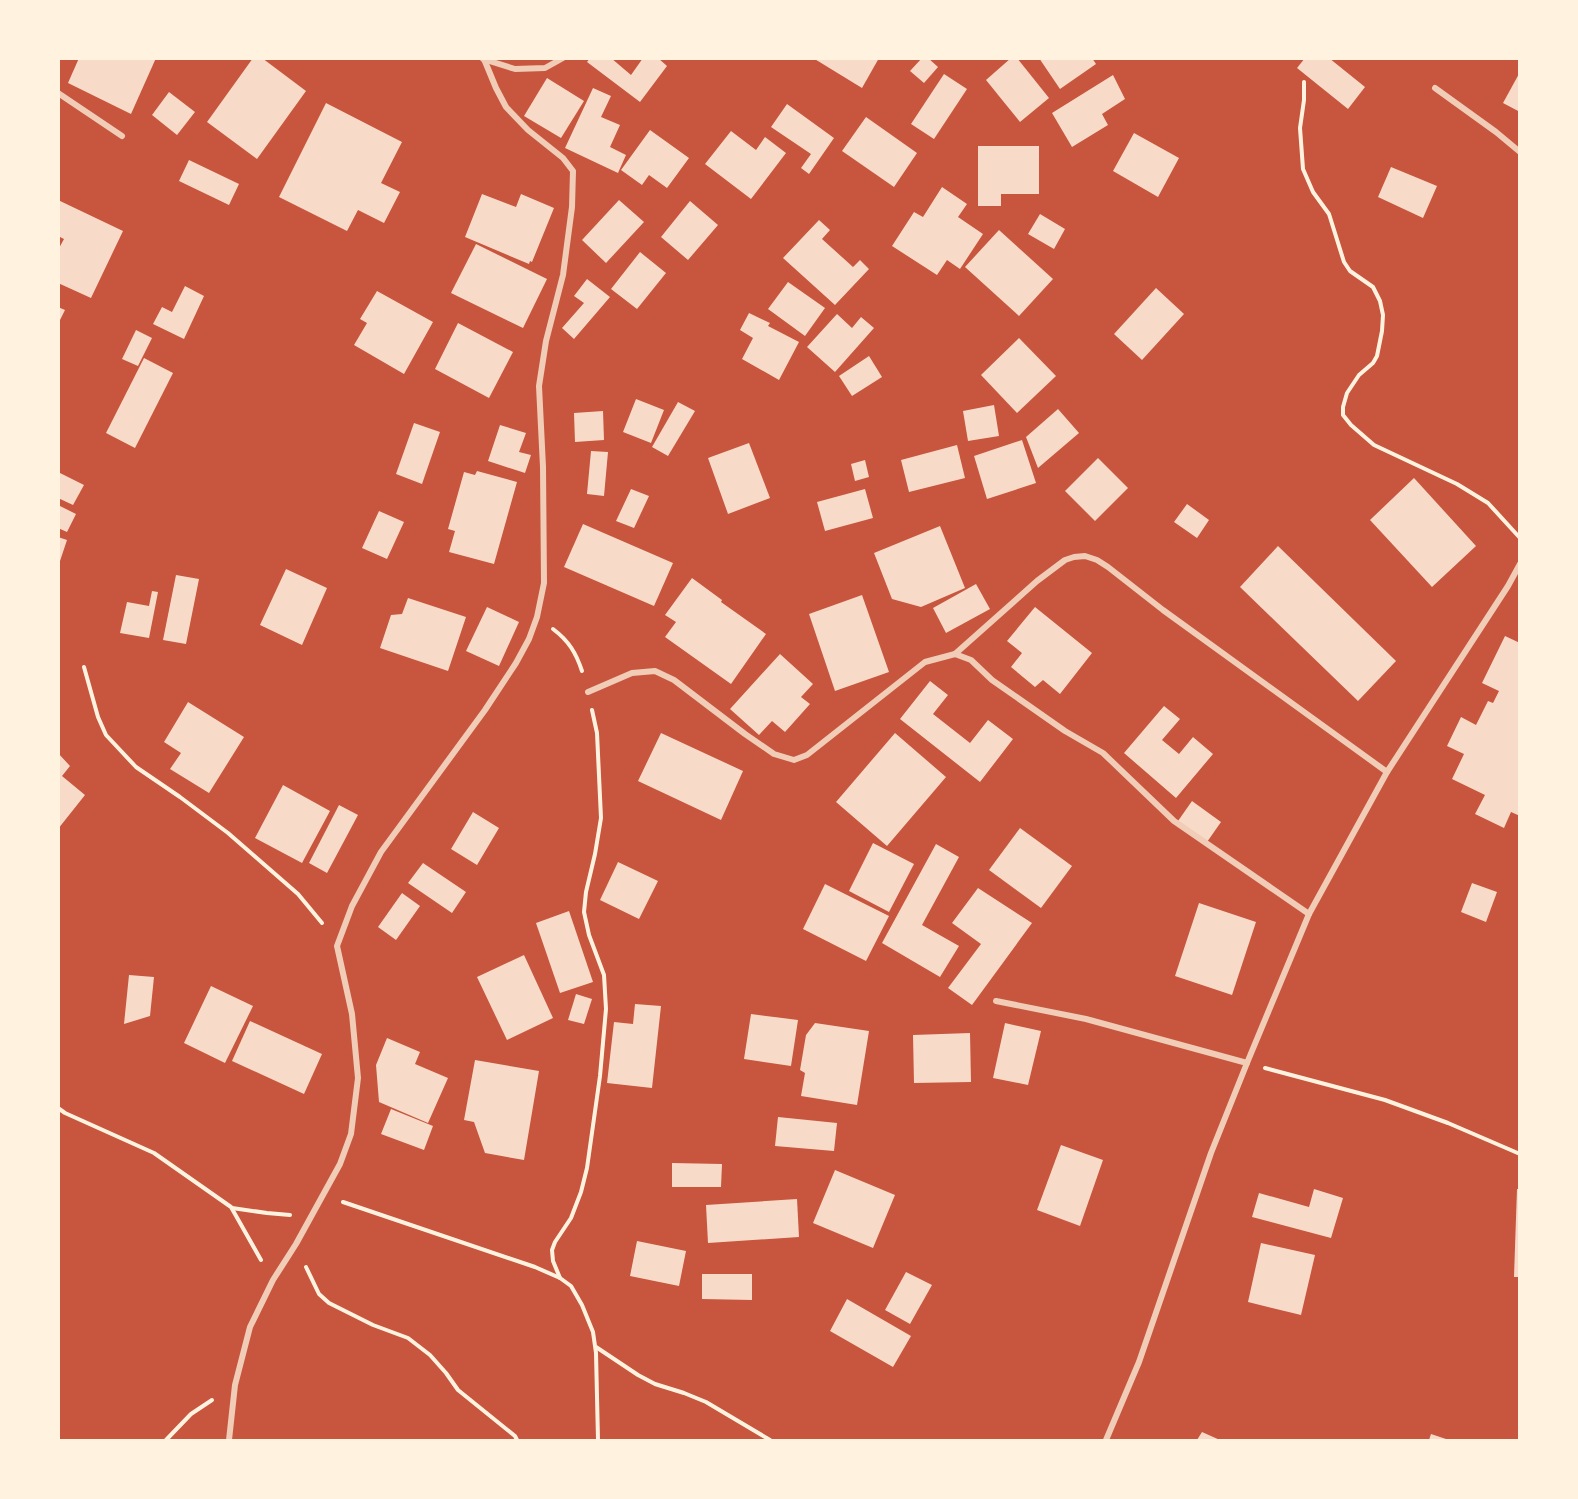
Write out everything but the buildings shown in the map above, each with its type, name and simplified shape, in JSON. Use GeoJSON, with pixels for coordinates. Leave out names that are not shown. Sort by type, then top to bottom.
{"type":"FeatureCollection","features":[{"type":"Feature","properties":{"kind":"street"},"geometry":{"type":"LineString","coordinates":[[483,59],[515,69],[545,68],[563,58]]}},
{"type":"Feature","properties":{"kind":"street"},"geometry":{"type":"LineString","coordinates":[[230,1440],[235,1385],[250,1327],[273,1280],[296,1244],[340,1164],[351,1134],[358,1078],[352,1014],[337,946],[352,906],[381,852],[485,710],[516,663],[529,639],[537,617],[544,583],[543,467],[539,386],[546,341],[563,275],[572,207],[573,171],[563,158],[528,130],[506,107],[483,59]]}},
{"type":"Feature","properties":{"kind":"street"},"geometry":{"type":"LineString","coordinates":[[1435,88],[1520,152]]}},
{"type":"Feature","properties":{"kind":"street"},"geometry":{"type":"LineString","coordinates":[[58,93],[122,135]]}},
{"type":"Feature","properties":{"kind":"street"},"geometry":{"type":"LineString","coordinates":[[588,692],[632,674],[655,671],[674,680],[774,754],[794,760],[807,755],[925,662],[955,654],[1065,560],[1085,556],[1108,567],[1182,624],[1387,772]]}},
{"type":"Feature","properties":{"kind":"street"},"geometry":{"type":"LineString","coordinates":[[1106,1440],[1139,1362],[1207,1165],[1309,914],[1387,772],[1520,564]]}},
{"type":"Feature","properties":{"kind":"street"},"geometry":{"type":"LineString","coordinates":[[955,654],[971,660],[992,680],[1065,731],[1103,753],[1174,821],[1309,914]]}},
{"type":"Feature","properties":{"kind":"street"},"geometry":{"type":"LineString","coordinates":[[996,1001],[1086,1019],[1247,1063]]}},
{"type":"Feature","properties":{"kind":"path"},"geometry":{"type":"LineString","coordinates":[[1304,82],[1300,128],[1303,169],[1313,192],[1329,213],[1344,262],[1350,271],[1373,287],[1380,301],[1383,315],[1377,356],[1373,363],[1359,375],[1347,393],[1343,415],[1374,445],[1457,484],[1488,503],[1520,538]]}},
{"type":"Feature","properties":{"kind":"path"},"geometry":{"type":"LineString","coordinates":[[537,617],[563,637],[578,656],[597,733],[601,818],[586,892],[585,912],[590,935],[604,975],[606,1009],[600,1076],[587,1168],[571,1218],[552,1250],[553,1261],[560,1278]]}},
{"type":"Feature","properties":{"kind":"path"},"geometry":{"type":"LineString","coordinates":[[84,667],[98,717],[106,735],[136,767],[228,833],[298,894],[321,921],[337,946]]}},
{"type":"Feature","properties":{"kind":"path"},"geometry":{"type":"LineString","coordinates":[[1247,1063],[1385,1100],[1448,1123],[1520,1154]]}},
{"type":"Feature","properties":{"kind":"path"},"geometry":{"type":"LineString","coordinates":[[58,1108],[154,1153],[231,1208],[273,1280]]}},
{"type":"Feature","properties":{"kind":"path"},"geometry":{"type":"LineString","coordinates":[[323,1196],[535,1267],[560,1278],[571,1286],[582,1305],[596,1346],[598,1440]]}},
{"type":"Feature","properties":{"kind":"path"},"geometry":{"type":"LineString","coordinates":[[231,1208],[311,1216]]}},
{"type":"Feature","properties":{"kind":"path"},"geometry":{"type":"LineString","coordinates":[[296,1244],[319,1294],[329,1303],[373,1325],[408,1338],[430,1355],[458,1390],[517,1440]]}},
{"type":"Feature","properties":{"kind":"path"},"geometry":{"type":"LineString","coordinates":[[596,1346],[638,1376],[706,1402],[770,1440]]}},
{"type":"Feature","properties":{"kind":"path"},"geometry":{"type":"LineString","coordinates":[[166,1440],[191,1414],[235,1385]]}}]}
